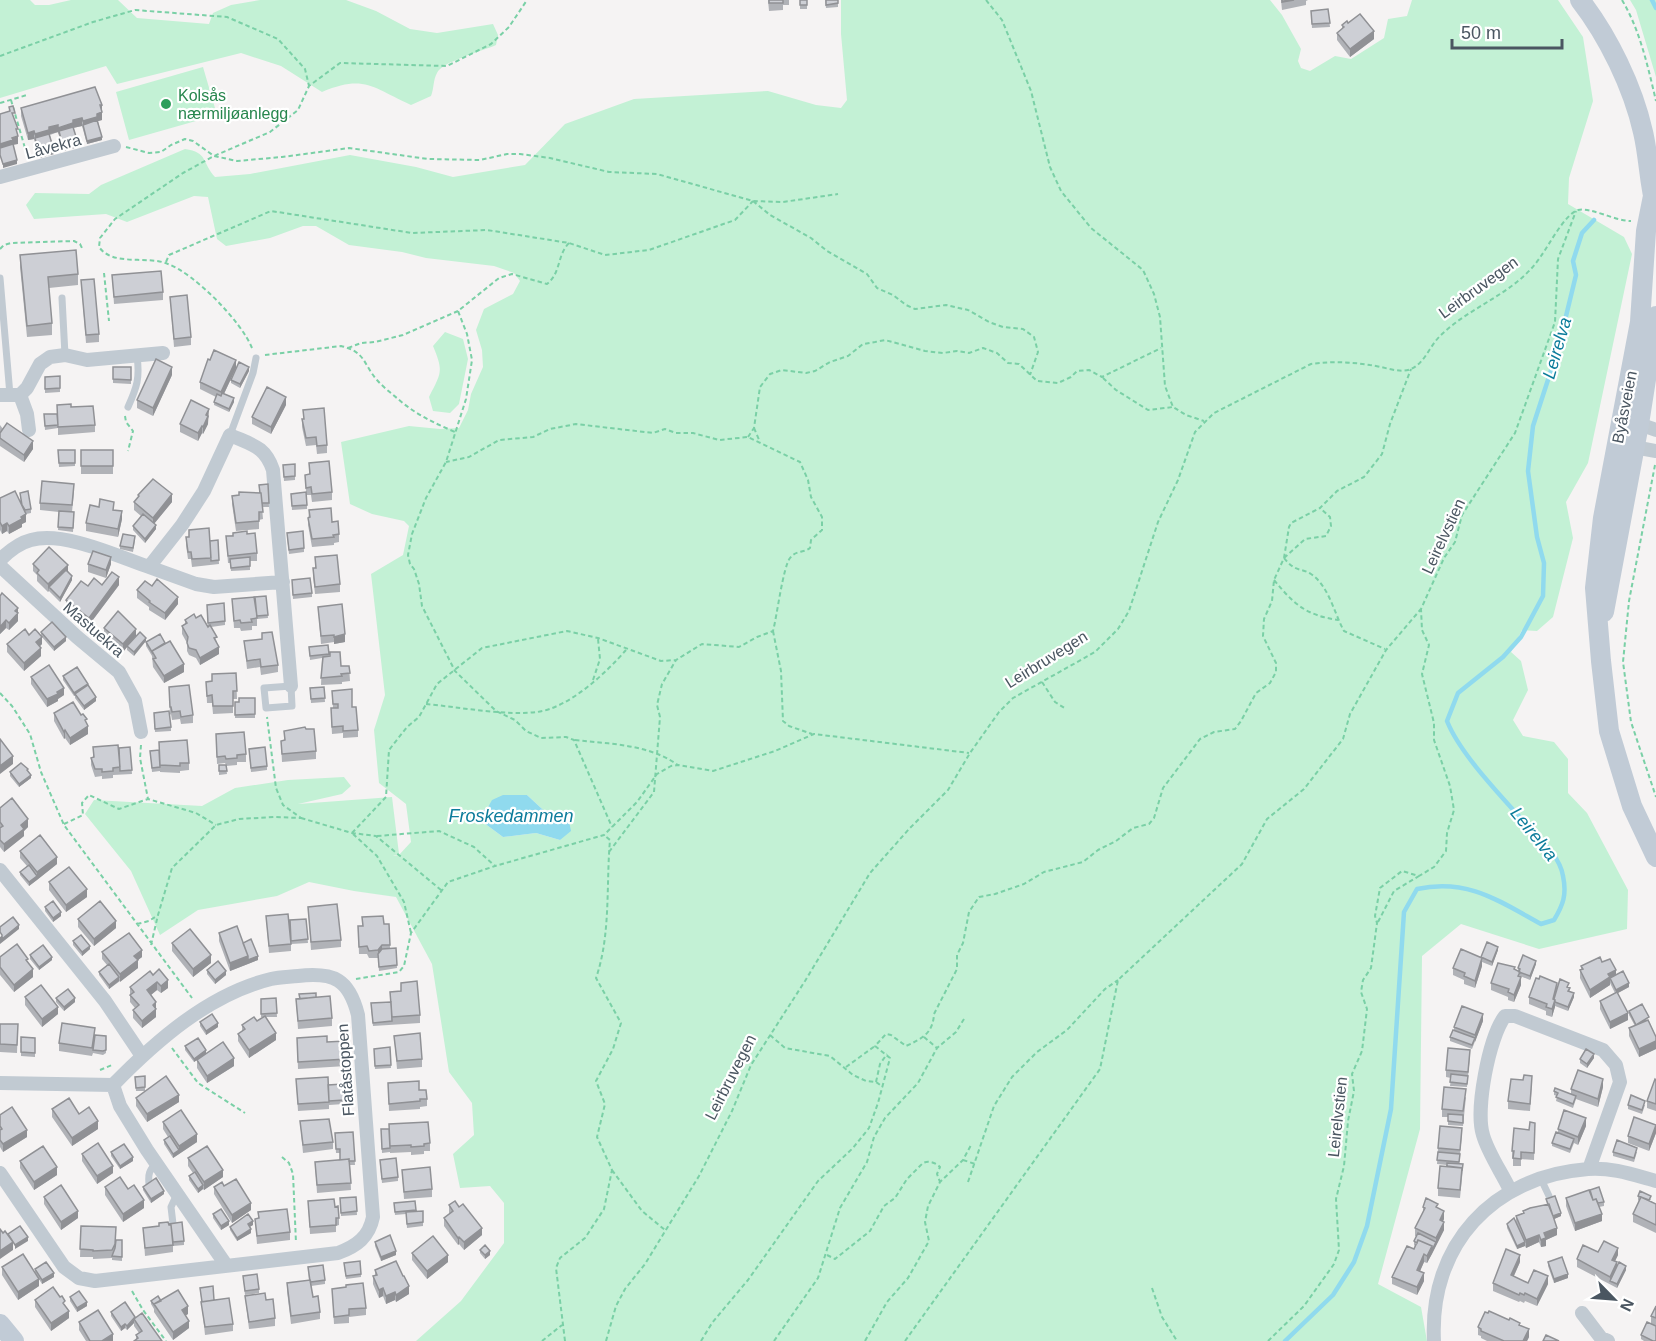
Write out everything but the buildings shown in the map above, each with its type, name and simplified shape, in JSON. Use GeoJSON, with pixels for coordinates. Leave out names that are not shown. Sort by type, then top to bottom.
{"type":"FeatureCollection","features":[{"type":"Feature","properties":{"kind":"main road"},"geometry":{"type":"LineString","coordinates":[[1580,0],[1593,17],[1623,72],[1643,131],[1654,203]]}},
{"type":"Feature","properties":{"kind":"main road","name":"Byåsveien"},"geometry":{"type":"LineString","coordinates":[[1654,203],[1646,231],[1640,322],[1603,518],[1595,588],[1609,731],[1632,806],[1656,856]]}},
{"type":"Feature","properties":{"kind":"main road","name":"Byåsveien"},"geometry":{"type":"LineString","coordinates":[[1600,632],[1634,447],[1647,427],[1656,316]]}},
{"type":"Feature","properties":{"kind":"main road"},"geometry":{"type":"LineString","coordinates":[[0,1324],[14,1341]]}},
{"type":"Feature","properties":{"kind":"street","name":"Låvekra"},"geometry":{"type":"LineString","coordinates":[[0,177],[114,147]]}},
{"type":"Feature","properties":{"kind":"street"},"geometry":{"type":"LineString","coordinates":[[29,430],[27,414],[10,395],[27,388],[40,364],[50,357],[65,355],[87,360],[163,353]]}},
{"type":"Feature","properties":{"kind":"street"},"geometry":{"type":"LineString","coordinates":[[1620,432],[1647,427]]}},
{"type":"Feature","properties":{"kind":"street"},"geometry":{"type":"LineString","coordinates":[[1620,432],[1634,447],[1656,452]]}},
{"type":"Feature","properties":{"kind":"street"},"geometry":{"type":"LineString","coordinates":[[148,567],[182,525],[204,491],[230,435],[260,449],[269,457],[273,470],[291,686]]}},
{"type":"Feature","properties":{"kind":"street"},"geometry":{"type":"LineString","coordinates":[[0,560],[21,543],[46,538],[80,544],[196,584],[214,587],[283,582]]}},
{"type":"Feature","properties":{"kind":"street","name":"Mastuekra"},"geometry":{"type":"LineString","coordinates":[[0,566],[118,672],[135,701],[141,732]]}},
{"type":"Feature","properties":{"kind":"street"},"geometry":{"type":"LineString","coordinates":[[0,870],[105,1001],[142,1056]]}},
{"type":"Feature","properties":{"kind":"street"},"geometry":{"type":"LineString","coordinates":[[0,1083],[113,1085],[142,1056],[201,1010],[244,988],[272,979],[308,975],[327,976],[342,982]]}},
{"type":"Feature","properties":{"kind":"street","name":"Flatåstoppen"},"geometry":{"type":"LineString","coordinates":[[0,1173],[64,1267],[79,1278],[95,1281],[124,1278],[338,1253],[353,1247],[370,1229],[373,1217],[358,1015],[353,995],[342,982]]}},
{"type":"Feature","properties":{"kind":"street"},"geometry":{"type":"LineString","coordinates":[[1510,1190],[1482,1134],[1481,1099],[1489,1057],[1499,1024],[1505,1016],[1515,1016],[1603,1050],[1616,1065],[1620,1082],[1589,1169]]}},
{"type":"Feature","properties":{"kind":"street"},"geometry":{"type":"LineString","coordinates":[[113,1085],[120,1106],[226,1265]]}},
{"type":"Feature","properties":{"kind":"street"},"geometry":{"type":"LineString","coordinates":[[1434,1341],[1436,1296],[1456,1243],[1476,1218],[1510,1190],[1541,1179],[1589,1169],[1624,1172],[1656,1181]]}},
{"type":"Feature","properties":{"kind":"street"},"geometry":{"type":"LineString","coordinates":[[1582,1313],[1601,1338],[1608,1341]]}},
{"type":"Feature","properties":{"kind":"lane"},"geometry":{"type":"LineString","coordinates":[[0,279],[10,395]]}},
{"type":"Feature","properties":{"kind":"lane"},"geometry":{"type":"LineString","coordinates":[[62,298],[65,355]]}},
{"type":"Feature","properties":{"kind":"lane"},"geometry":{"type":"LineString","coordinates":[[128,407],[138,385],[140,373],[137,356]]}},
{"type":"Feature","properties":{"kind":"lane"},"geometry":{"type":"LineString","coordinates":[[230,435],[253,373],[256,358]]}},
{"type":"Feature","properties":{"kind":"lane"},"geometry":{"type":"LineString","coordinates":[[291,686],[292,706],[266,708],[264,688],[291,686]]}},
{"type":"Feature","properties":{"kind":"lane"},"geometry":{"type":"LineString","coordinates":[[149,1184],[148,1175],[157,1163]]}},
{"type":"Feature","properties":{"kind":"lane"},"geometry":{"type":"LineString","coordinates":[[1541,1179],[1549,1196]]}},
{"type":"Feature","properties":{"kind":"lane"},"geometry":{"type":"LineString","coordinates":[[173,1224],[171,1207],[177,1194]]}},
{"type":"Feature","properties":{"kind":"path"},"geometry":{"type":"LineString","coordinates":[[455,432],[417,414],[404,404],[375,378],[367,362],[348,348],[341,346],[264,355],[256,358],[246,334],[227,312],[184,271],[166,262],[117,257],[104,253],[99,247],[100,238],[115,219],[183,173],[214,156],[270,132],[298,110],[309,86],[340,63],[447,66],[491,44],[509,27],[527,0]]}},
{"type":"Feature","properties":{"kind":"path"},"geometry":{"type":"LineString","coordinates":[[986,0],[1002,20],[1031,91],[1050,167],[1061,191],[1091,228],[1143,270],[1154,294],[1160,317],[1165,386],[1173,407],[1186,415],[1204,421]]}},
{"type":"Feature","properties":{"kind":"path"},"geometry":{"type":"LineString","coordinates":[[1622,0],[1630,13],[1641,45],[1656,101]]}},
{"type":"Feature","properties":{"kind":"path"},"geometry":{"type":"LineString","coordinates":[[0,56],[93,22],[135,10],[227,17],[278,39],[305,69],[309,86]]}},
{"type":"Feature","properties":{"kind":"path"},"geometry":{"type":"LineString","coordinates":[[0,103],[27,95]]}},
{"type":"Feature","properties":{"kind":"path"},"geometry":{"type":"LineString","coordinates":[[11,100],[31,169]]}},
{"type":"Feature","properties":{"kind":"path"},"geometry":{"type":"LineString","coordinates":[[114,147],[135,148],[149,153],[161,152],[186,139],[193,141],[214,156],[237,161],[349,148],[428,159],[480,160],[507,154],[520,154],[550,158],[609,172],[657,174],[753,201],[783,202],[838,194]]}},
{"type":"Feature","properties":{"kind":"path"},"geometry":{"type":"LineString","coordinates":[[166,262],[169,255],[271,211],[412,233],[487,230],[570,243],[605,255],[649,250],[735,220],[753,201]]}},
{"type":"Feature","properties":{"kind":"path"},"geometry":{"type":"LineString","coordinates":[[753,201],[770,215],[867,274],[877,288],[893,295],[906,305],[915,309],[946,305],[968,310],[1003,327],[1023,329],[1034,337],[1038,352],[1030,375]]}},
{"type":"Feature","properties":{"kind":"path"},"geometry":{"type":"LineString","coordinates":[[1576,210],[1631,221]]}},
{"type":"Feature","properties":{"kind":"path","name":"Leirbruvegen"},"geometry":{"type":"LineString","coordinates":[[606,1341],[616,1306],[625,1289],[645,1264],[699,1176],[732,1111],[751,1065],[870,873],[948,790],[969,753],[999,712],[1013,698],[1095,652],[1118,629],[1129,611],[1158,522],[1178,480],[1195,432],[1204,421],[1214,413],[1311,364],[1328,362],[1369,364],[1398,370],[1411,369],[1425,357],[1440,336],[1469,312],[1513,286],[1535,266],[1567,218],[1576,210]]}},
{"type":"Feature","properties":{"kind":"path","name":"Leirelvstien"},"geometry":{"type":"LineString","coordinates":[[968,1182],[994,1106],[1012,1077],[1037,1052],[1067,1030],[1105,989],[1118,980],[1242,864],[1267,819],[1304,789],[1343,740],[1350,714],[1386,650],[1421,609],[1444,558],[1455,542],[1462,516],[1515,433],[1555,322],[1558,259],[1576,210]]}},
{"type":"Feature","properties":{"kind":"path"},"geometry":{"type":"LineString","coordinates":[[0,249],[11,243],[74,241],[80,244],[83,250]]}},
{"type":"Feature","properties":{"kind":"path"},"geometry":{"type":"LineString","coordinates":[[348,348],[361,343],[403,335],[458,312],[499,279],[512,274],[547,284],[554,278],[563,249],[570,243]]}},
{"type":"Feature","properties":{"kind":"path"},"geometry":{"type":"LineString","coordinates":[[104,273],[109,321]]}},
{"type":"Feature","properties":{"kind":"path"},"geometry":{"type":"LineString","coordinates":[[458,312],[467,334],[472,360],[466,399],[446,462],[426,498],[412,534],[408,555],[419,585],[422,606],[455,671],[496,711],[515,720],[526,730],[541,738],[566,737],[574,740],[641,748],[658,753],[678,765]]}},
{"type":"Feature","properties":{"kind":"path"},"geometry":{"type":"LineString","coordinates":[[748,437],[754,428],[760,387],[770,374],[782,369],[806,373],[815,371],[830,362],[848,356],[863,344],[885,340],[925,351],[943,353],[957,351],[969,353],[983,348],[997,353],[1008,363],[1019,364],[1037,381],[1058,383],[1071,377],[1077,371],[1089,370],[1148,410],[1173,407]]}},
{"type":"Feature","properties":{"kind":"path"},"geometry":{"type":"LineString","coordinates":[[1102,378],[1161,348]]}},
{"type":"Feature","properties":{"kind":"path"},"geometry":{"type":"LineString","coordinates":[[846,1068],[875,1046],[886,1034],[906,1046],[924,1037],[957,969],[957,955],[963,943],[969,912],[979,897],[1024,884],[1044,872],[1083,862],[1133,828],[1149,824],[1154,818],[1163,788],[1200,740],[1214,732],[1235,729],[1241,722],[1256,693],[1270,683],[1276,672],[1276,663],[1263,636],[1264,619],[1272,600],[1274,580],[1284,558],[1291,524],[1320,508],[1337,492],[1364,477],[1382,454],[1390,424],[1411,369]]}},
{"type":"Feature","properties":{"kind":"path"},"geometry":{"type":"LineString","coordinates":[[128,407],[124,419],[133,431],[128,451]]}},
{"type":"Feature","properties":{"kind":"path"},"geometry":{"type":"LineString","coordinates":[[446,462],[469,457],[499,440],[533,437],[550,429],[576,424],[653,433],[665,429],[719,440],[748,437],[800,462],[808,480],[811,496],[822,517],[822,530],[811,540],[810,548],[806,551],[797,551],[789,558],[784,574],[773,631],[781,671],[783,721],[789,726],[814,734],[969,753]]}},
{"type":"Feature","properties":{"kind":"path"},"geometry":{"type":"LineString","coordinates":[[754,428],[760,442]]}},
{"type":"Feature","properties":{"kind":"path"},"geometry":{"type":"LineString","coordinates":[[1655,462],[1629,601],[1623,662],[1630,722],[1656,797]]}},
{"type":"Feature","properties":{"kind":"path"},"geometry":{"type":"LineString","coordinates":[[1284,558],[1305,539],[1326,536],[1331,526],[1330,518],[1320,508]]}},
{"type":"Feature","properties":{"kind":"path"},"geometry":{"type":"LineString","coordinates":[[1284,558],[1296,570],[1310,573],[1324,586],[1344,631],[1386,650]]}},
{"type":"Feature","properties":{"kind":"path"},"geometry":{"type":"LineString","coordinates":[[1274,580],[1295,604],[1323,618],[1338,620]]}},
{"type":"Feature","properties":{"kind":"path"},"geometry":{"type":"LineString","coordinates":[[1377,923],[1394,891],[1434,867],[1446,850],[1447,834],[1454,810],[1450,786],[1434,740],[1434,723],[1422,674],[1429,645],[1422,630],[1421,609]]}},
{"type":"Feature","properties":{"kind":"path"},"geometry":{"type":"LineString","coordinates":[[352,833],[386,797],[389,750],[407,727],[419,717],[437,684],[483,648],[567,631],[598,638],[661,661],[676,660],[702,644],[739,646],[773,631]]}},
{"type":"Feature","properties":{"kind":"path"},"geometry":{"type":"LineString","coordinates":[[592,682],[600,659],[598,638]]}},
{"type":"Feature","properties":{"kind":"path"},"geometry":{"type":"LineString","coordinates":[[426,704],[496,711],[538,712],[564,703],[612,667],[626,650]]}},
{"type":"Feature","properties":{"kind":"path"},"geometry":{"type":"LineString","coordinates":[[609,852],[654,792],[660,717],[657,705],[662,684],[676,660]]}},
{"type":"Feature","properties":{"kind":"path"},"geometry":{"type":"LineString","coordinates":[[1042,682],[1055,702],[1066,710]]}},
{"type":"Feature","properties":{"kind":"path"},"geometry":{"type":"LineString","coordinates":[[0,693],[12,706],[30,734],[41,772],[64,825],[201,1010]]}},
{"type":"Feature","properties":{"kind":"path"},"geometry":{"type":"LineString","coordinates":[[266,708],[276,788],[283,806],[301,818]]}},
{"type":"Feature","properties":{"kind":"path"},"geometry":{"type":"LineString","coordinates":[[141,732],[140,758],[148,799]]}},
{"type":"Feature","properties":{"kind":"path"},"geometry":{"type":"LineString","coordinates":[[342,982],[399,972],[404,966],[411,933],[448,882],[604,835],[637,802],[657,774],[670,766],[678,765],[713,771],[775,751],[814,734]]}},
{"type":"Feature","properties":{"kind":"path"},"geometry":{"type":"LineString","coordinates":[[574,740],[612,827]]}},
{"type":"Feature","properties":{"kind":"path"},"geometry":{"type":"LineString","coordinates":[[64,825],[83,815],[82,803],[89,795],[119,808],[148,799],[196,813],[216,825]]}},
{"type":"Feature","properties":{"kind":"path"},"geometry":{"type":"LineString","coordinates":[[151,945],[172,868],[216,825],[239,819],[301,818],[352,833],[376,836],[439,831],[474,847],[495,866]]}},
{"type":"Feature","properties":{"kind":"path"},"geometry":{"type":"LineString","coordinates":[[352,833],[377,856],[404,902],[411,933]]}},
{"type":"Feature","properties":{"kind":"path"},"geometry":{"type":"LineString","coordinates":[[604,835],[610,840],[608,896],[601,963],[596,978],[621,1023],[613,1049],[596,1081],[605,1104],[597,1137],[612,1170],[642,1211],[665,1230]]}},
{"type":"Feature","properties":{"kind":"path"},"geometry":{"type":"LineString","coordinates":[[376,836],[442,890]]}},
{"type":"Feature","properties":{"kind":"path","name":"Leirelvstien"},"geometry":{"type":"LineString","coordinates":[[1268,1341],[1304,1306],[1334,1263],[1339,1250],[1336,1199],[1344,1166],[1348,1121],[1354,1091],[1352,1074],[1362,1051],[1367,1009],[1361,992],[1363,980],[1371,968],[1377,923],[1375,916],[1380,888],[1402,871],[1419,876]]}},
{"type":"Feature","properties":{"kind":"path"},"geometry":{"type":"LineString","coordinates":[[137,924],[149,921],[158,915]]}},
{"type":"Feature","properties":{"kind":"path"},"geometry":{"type":"LineString","coordinates":[[905,1341],[1100,1069],[1118,980]]}},
{"type":"Feature","properties":{"kind":"path"},"geometry":{"type":"LineString","coordinates":[[774,1341],[818,1278],[840,1208],[867,1162],[874,1137],[885,1118],[918,1083],[937,1048],[956,1032],[964,1019]]}},
{"type":"Feature","properties":{"kind":"path"},"geometry":{"type":"LineString","coordinates":[[770,1035],[785,1048],[803,1050],[816,1055],[824,1054],[853,1075],[866,1081],[876,1082],[883,1087]]}},
{"type":"Feature","properties":{"kind":"path"},"geometry":{"type":"LineString","coordinates":[[924,1037],[937,1048]]}},
{"type":"Feature","properties":{"kind":"path"},"geometry":{"type":"LineString","coordinates":[[165,1038],[198,1083],[245,1113]]}},
{"type":"Feature","properties":{"kind":"path"},"geometry":{"type":"LineString","coordinates":[[701,1341],[712,1323],[748,1280],[818,1180],[854,1148],[869,1128],[890,1058],[875,1046]]}},
{"type":"Feature","properties":{"kind":"path"},"geometry":{"type":"LineString","coordinates":[[876,1082],[880,1064],[886,1054]]}},
{"type":"Feature","properties":{"kind":"path"},"geometry":{"type":"LineString","coordinates":[[95,1071],[113,1064]]}},
{"type":"Feature","properties":{"kind":"path"},"geometry":{"type":"LineString","coordinates":[[869,1128],[874,1137]]}},
{"type":"Feature","properties":{"kind":"path"},"geometry":{"type":"LineString","coordinates":[[865,1341],[887,1302],[908,1278],[929,1241],[925,1222],[928,1206],[940,1182],[963,1160],[971,1144]]}},
{"type":"Feature","properties":{"kind":"path"},"geometry":{"type":"LineString","coordinates":[[282,1157],[289,1163],[293,1174],[297,1257]]}},
{"type":"Feature","properties":{"kind":"path"},"geometry":{"type":"LineString","coordinates":[[963,1160],[975,1164]]}},
{"type":"Feature","properties":{"kind":"path"},"geometry":{"type":"LineString","coordinates":[[826,1254],[835,1259],[861,1240],[870,1231],[884,1206],[895,1198],[907,1179],[923,1163],[927,1161],[940,1167],[937,1174],[940,1182]]}},
{"type":"Feature","properties":{"kind":"path"},"geometry":{"type":"LineString","coordinates":[[565,1341],[556,1268],[560,1258],[585,1238],[604,1209],[612,1170]]}},
{"type":"Feature","properties":{"kind":"path"},"geometry":{"type":"LineString","coordinates":[[124,1278],[143,1310],[166,1341]]}},
{"type":"Feature","properties":{"kind":"path"},"geometry":{"type":"LineString","coordinates":[[1152,1288],[1162,1317],[1177,1341]]}},
{"type":"Feature","properties":{"kind":"path"},"geometry":{"type":"LineString","coordinates":[[542,1341],[562,1325]]}},
{"type":"Feature","properties":{"kind":"green space"},"geometry":{"type":"Polygon","coordinates":[[[0,0],[30,0],[35,5],[49,5],[71,0],[118,0],[137,18],[209,24],[213,13],[231,5],[260,0],[346,0],[376,11],[410,29],[437,33],[493,24],[498,35],[496,45],[454,61],[440,69],[431,96],[411,105],[368,85],[349,84],[322,92],[281,66],[241,53],[117,84],[106,66],[0,98],[0,0]]]}},
{"type":"Feature","properties":{"kind":"green space"},"geometry":{"type":"Polygon","coordinates":[[[841,0],[1270,0],[1282,15],[1301,49],[1298,61],[1301,68],[1310,71],[1335,56],[1351,59],[1384,38],[1388,19],[1407,16],[1412,0],[1558,0],[1583,37],[1593,101],[1569,178],[1568,204],[1624,237],[1632,254],[1588,463],[1566,502],[1573,538],[1553,617],[1537,631],[1522,630],[1511,652],[1521,661],[1528,690],[1513,720],[1523,736],[1554,742],[1568,759],[1568,793],[1587,813],[1628,890],[1627,929],[1539,949],[1461,924],[1422,956],[1420,1129],[1378,1284],[1421,1307],[1427,1341],[416,1341],[461,1301],[504,1243],[504,1203],[490,1186],[460,1188],[453,1154],[474,1135],[472,1103],[449,1072],[432,964],[396,897],[309,882],[277,896],[198,910],[160,935],[131,871],[85,814],[94,800],[202,806],[235,788],[288,780],[344,777],[351,786],[342,794],[298,804],[392,797],[399,854],[393,856],[399,855],[411,842],[406,804],[379,783],[374,730],[385,695],[371,574],[403,555],[409,526],[404,521],[372,514],[350,504],[341,442],[409,426],[459,428],[483,367],[482,350],[476,330],[484,309],[513,294],[520,281],[514,273],[494,266],[426,258],[402,252],[349,245],[316,226],[303,226],[270,238],[226,246],[217,239],[208,197],[194,196],[127,222],[106,214],[34,219],[26,205],[35,193],[89,194],[101,185],[185,149],[201,155],[215,177],[250,174],[350,155],[416,167],[453,177],[525,165],[565,124],[634,99],[768,91],[816,105],[841,108],[847,100],[841,34],[841,0]],[[527,795],[479,811],[480,820],[503,837],[536,833],[560,840],[569,821],[553,819],[527,795]]]}},
{"type":"Feature","properties":{"kind":"green space"},"geometry":{"type":"Polygon","coordinates":[[[1630,0],[1656,0],[1656,77],[1636,10],[1630,0]]]}},
{"type":"Feature","properties":{"kind":"green space","name":"Kolsås nærmiljøanlegg"},"geometry":{"type":"Polygon","coordinates":[[[203,67],[217,115],[129,140],[116,92],[203,67]]]}},
{"type":"Feature","properties":{"kind":"green space"},"geometry":{"type":"Polygon","coordinates":[[[445,332],[463,339],[468,359],[459,404],[450,413],[433,411],[429,397],[440,372],[433,346],[445,332]]]}},
{"type":"Feature","properties":{"kind":"water","name":"Froskedammen"},"geometry":{"type":"Polygon","coordinates":[[[503,795],[527,795],[553,819],[569,821],[571,831],[560,840],[536,833],[503,837],[480,820],[477,814],[487,809],[492,800],[503,795]]]}},
{"type":"Feature","properties":{"kind":"waterway","name":"Leirelva"},"geometry":{"type":"LineString","coordinates":[[1652,0],[1656,8]]}},
{"type":"Feature","properties":{"kind":"waterway","name":"Leirelva"},"geometry":{"type":"LineString","coordinates":[[1285,1341],[1333,1295],[1354,1262],[1367,1226],[1391,1109],[1404,912],[1417,889],[1435,886],[1468,889],[1497,900],[1541,924],[1554,920],[1563,900],[1565,889],[1558,861],[1543,841],[1471,761],[1447,721],[1458,693],[1503,657],[1521,637],[1543,596],[1544,563],[1537,537],[1528,471],[1533,426],[1558,349],[1576,275],[1573,261],[1582,233],[1594,220]]}},
{"type":"Feature","properties":{"kind":"place","name":"Kolsås nærmiljøanlegg"},"geometry":{"type":"Point","coordinates":[166,104]}}]}
